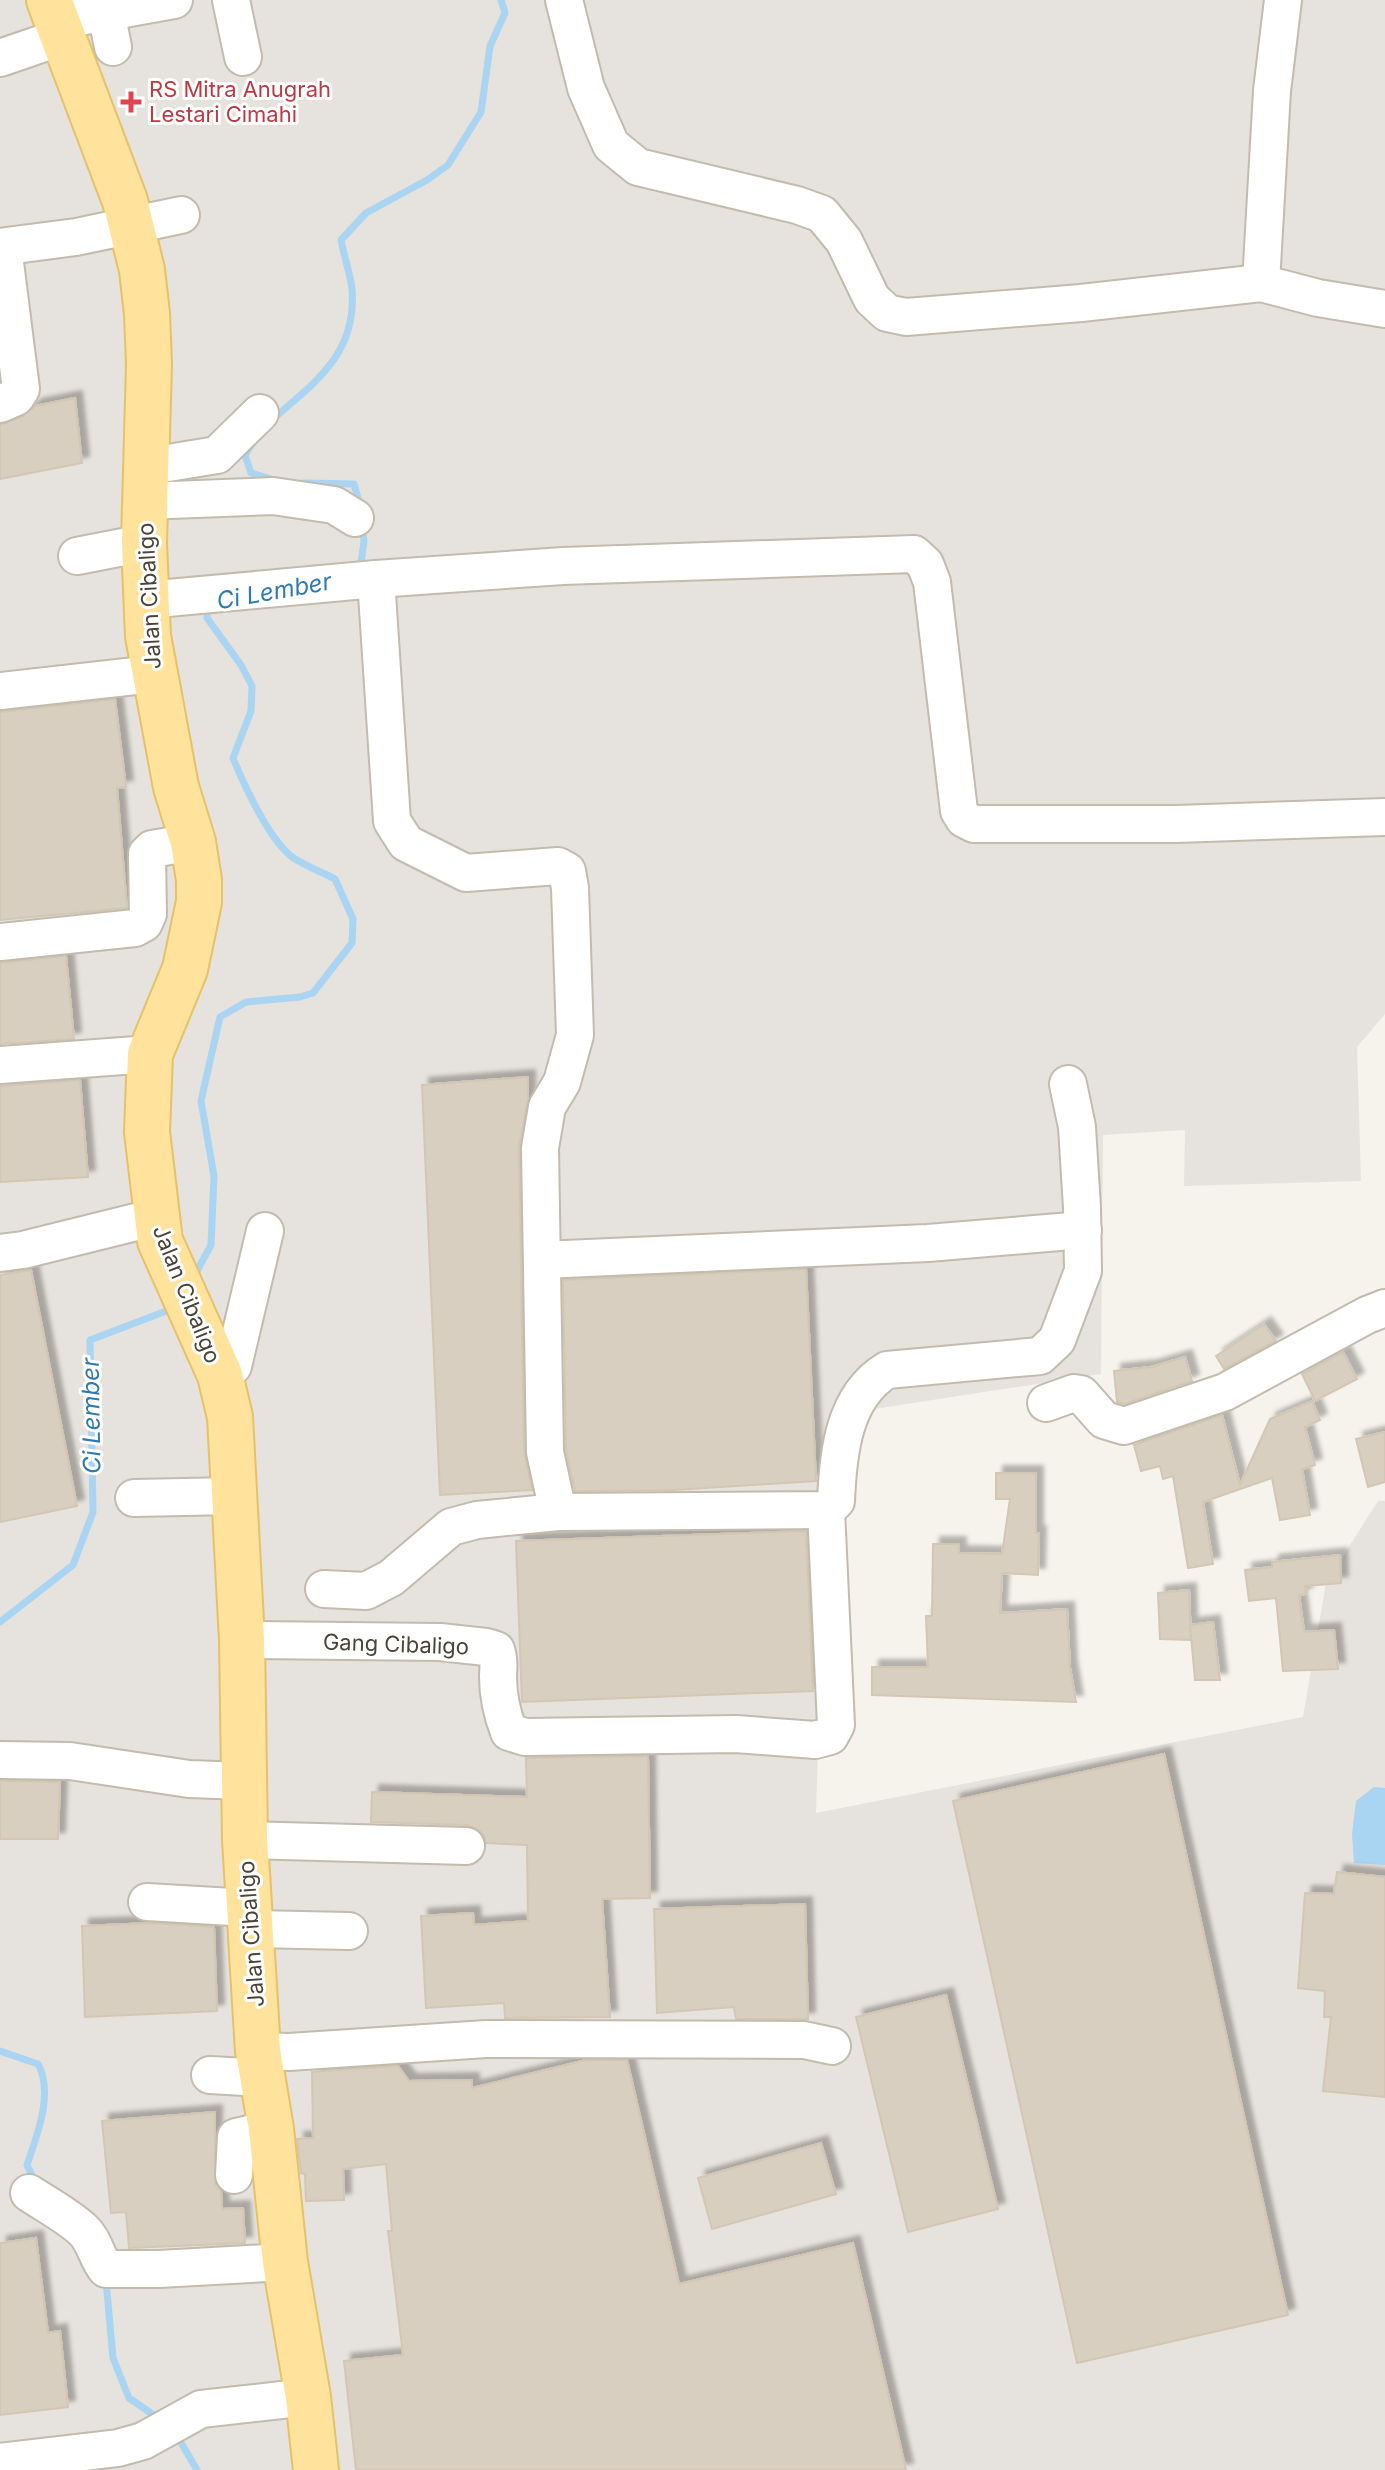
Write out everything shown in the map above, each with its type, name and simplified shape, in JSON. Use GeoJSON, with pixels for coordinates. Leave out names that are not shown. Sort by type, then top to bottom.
{"type":"FeatureCollection","features":[{"type":"Feature","properties":{"kind":"main road","name":"Jalan Cibaligo"},"geometry":{"type":"LineString","coordinates":[[56,19],[132,225],[147,314],[146,600],[153,674],[176,787],[193,842],[199,880],[199,902],[185,969],[150,1054],[147,1132],[160,1241],[220,1375],[230,1417],[242,1640],[245,1840],[260,2064],[316,2470]]}},
{"type":"Feature","properties":{"kind":"street"},"geometry":{"type":"LineString","coordinates":[[0,58],[56,19],[109,30],[174,0]]}},
{"type":"Feature","properties":{"kind":"street"},"geometry":{"type":"LineString","coordinates":[[231,0],[243,57]]}},
{"type":"Feature","properties":{"kind":"street"},"geometry":{"type":"LineString","coordinates":[[564,0],[586,88],[611,145],[638,167],[797,205],[822,214],[844,241],[872,299],[887,313],[906,317],[1261,283],[1318,298],[1385,309]]}},
{"type":"Feature","properties":{"kind":"street"},"geometry":{"type":"LineString","coordinates":[[1261,283],[1272,91],[1283,0]]}},
{"type":"Feature","properties":{"kind":"street"},"geometry":{"type":"LineString","coordinates":[[0,404],[16,397],[21,389],[2,247],[76,237],[181,215]]}},
{"type":"Feature","properties":{"kind":"street"},"geometry":{"type":"LineString","coordinates":[[77,556],[144,503],[168,463],[217,455],[260,413]]}},
{"type":"Feature","properties":{"kind":"street"},"geometry":{"type":"LineString","coordinates":[[144,503],[273,496],[334,505],[355,518]]}},
{"type":"Feature","properties":{"kind":"street"},"geometry":{"type":"LineString","coordinates":[[146,600],[563,566],[914,554],[925,564],[932,582],[959,811],[964,819],[974,824],[1129,824],[1385,817]]}},
{"type":"Feature","properties":{"kind":"street"},"geometry":{"type":"LineString","coordinates":[[376,579],[392,821],[406,843],[466,873],[551,865],[567,871],[575,1035],[562,1082],[547,1107],[542,1125],[545,1452],[558,1512]]}},
{"type":"Feature","properties":{"kind":"street"},"geometry":{"type":"LineString","coordinates":[[0,691],[153,674]]}},
{"type":"Feature","properties":{"kind":"street"},"geometry":{"type":"LineString","coordinates":[[0,942],[135,928],[144,923],[148,914],[147,854],[152,849],[193,842]]}},
{"type":"Feature","properties":{"kind":"street"},"geometry":{"type":"LineString","coordinates":[[0,1065],[150,1054]]}},
{"type":"Feature","properties":{"kind":"street"},"geometry":{"type":"LineString","coordinates":[[324,1589],[366,1591],[391,1578],[451,1527],[477,1520],[558,1512],[826,1510],[836,1501],[844,1434],[858,1396],[874,1379],[887,1370],[1040,1356],[1057,1340],[1083,1271],[1077,1127],[1068,1084]]}},
{"type":"Feature","properties":{"kind":"street"},"geometry":{"type":"LineString","coordinates":[[0,1253],[156,1217]]}},
{"type":"Feature","properties":{"kind":"street"},"geometry":{"type":"LineString","coordinates":[[542,1260],[928,1243],[1083,1230]]}},
{"type":"Feature","properties":{"kind":"street"},"geometry":{"type":"LineString","coordinates":[[220,1375],[233,1366],[265,1231]]}},
{"type":"Feature","properties":{"kind":"street"},"geometry":{"type":"LineString","coordinates":[[1046,1403],[1074,1393],[1081,1394],[1104,1420],[1124,1426],[1225,1392],[1385,1308]]}},
{"type":"Feature","properties":{"kind":"street"},"geometry":{"type":"LineString","coordinates":[[134,1498],[234,1496]]}},
{"type":"Feature","properties":{"kind":"street","name":"Gang Cibaligo"},"geometry":{"type":"LineString","coordinates":[[242,1640],[440,1642],[496,1650],[500,1662],[501,1713],[509,1732],[525,1737],[736,1734],[815,1740],[830,1736],[836,1725],[826,1510]]}},
{"type":"Feature","properties":{"kind":"street"},"geometry":{"type":"LineString","coordinates":[[0,1760],[70,1761],[189,1779],[245,1781]]}},
{"type":"Feature","properties":{"kind":"street"},"geometry":{"type":"LineString","coordinates":[[245,1840],[466,1846]]}},
{"type":"Feature","properties":{"kind":"street"},"geometry":{"type":"LineString","coordinates":[[147,1902],[349,1931]]}},
{"type":"Feature","properties":{"kind":"street"},"geometry":{"type":"LineString","coordinates":[[210,2075],[260,2064],[289,2052],[486,2039],[804,2040],[832,2046]]}},
{"type":"Feature","properties":{"kind":"street"},"geometry":{"type":"LineString","coordinates":[[234,2175],[236,2137],[271,2129]]}},
{"type":"Feature","properties":{"kind":"street"},"geometry":{"type":"LineString","coordinates":[[29,2193],[84,2230],[92,2241],[98,2260],[106,2269],[285,2262]]}},
{"type":"Feature","properties":{"kind":"street"},"geometry":{"type":"LineString","coordinates":[[0,2462],[118,2448],[143,2441],[201,2409],[308,2397]]}},
{"type":"Feature","properties":{"kind":"shaded area"},"geometry":{"type":"Polygon","coordinates":[[[0,0],[1385,0],[1385,1014],[1357,1047],[1361,1181],[1184,1186],[1185,1130],[1103,1135],[1101,1374],[829,1416],[816,1813],[1303,1717],[1326,1583],[1378,1501],[1385,1501],[1385,2470],[0,2470],[0,0]]]}},
{"type":"Feature","properties":{"kind":"water"},"geometry":{"type":"Polygon","coordinates":[[[1374,1787],[1385,1788],[1385,1865],[1354,1863],[1352,1834],[1356,1801],[1374,1787]]]}},
{"type":"Feature","properties":{"kind":"building"},"geometry":{"type":"Polygon","coordinates":[[[75,398],[82,463],[0,479],[0,425],[24,416],[35,406],[75,398]]]}},
{"type":"Feature","properties":{"kind":"building"},"geometry":{"type":"Polygon","coordinates":[[[115,699],[126,787],[117,788],[127,908],[0,920],[0,712],[115,699]]]}},
{"type":"Feature","properties":{"kind":"building"},"geometry":{"type":"Polygon","coordinates":[[[66,956],[74,1039],[0,1044],[0,963],[66,956]]]}},
{"type":"Feature","properties":{"kind":"building"},"geometry":{"type":"Polygon","coordinates":[[[528,1077],[528,1098],[519,1148],[524,1452],[532,1490],[440,1495],[422,1085],[528,1077]]]}},
{"type":"Feature","properties":{"kind":"building"},"geometry":{"type":"Polygon","coordinates":[[[80,1080],[88,1177],[0,1182],[0,1086],[80,1080]]]}},
{"type":"Feature","properties":{"kind":"building"},"geometry":{"type":"Polygon","coordinates":[[[806,1269],[816,1481],[673,1490],[575,1491],[566,1450],[563,1280],[806,1269]]]}},
{"type":"Feature","properties":{"kind":"building"},"geometry":{"type":"Polygon","coordinates":[[[31,1270],[77,1506],[0,1522],[0,1275],[31,1270]]]}},
{"type":"Feature","properties":{"kind":"building"},"geometry":{"type":"Polygon","coordinates":[[[1264,1324],[1276,1341],[1224,1369],[1216,1356],[1264,1324]]]}},
{"type":"Feature","properties":{"kind":"building"},"geometry":{"type":"Polygon","coordinates":[[[1343,1352],[1357,1379],[1315,1401],[1302,1374],[1343,1352]]]}},
{"type":"Feature","properties":{"kind":"building"},"geometry":{"type":"Polygon","coordinates":[[[1185,1357],[1192,1381],[1124,1404],[1117,1402],[1114,1371],[1151,1367],[1185,1357]]]}},
{"type":"Feature","properties":{"kind":"building"},"geometry":{"type":"Polygon","coordinates":[[[1312,1401],[1320,1420],[1305,1427],[1315,1465],[1302,1469],[1310,1515],[1280,1520],[1272,1478],[1203,1502],[1213,1564],[1188,1568],[1173,1476],[1163,1479],[1160,1466],[1141,1471],[1134,1445],[1222,1415],[1240,1485],[1270,1419],[1312,1401]]]}},
{"type":"Feature","properties":{"kind":"building"},"geometry":{"type":"Polygon","coordinates":[[[1385,1432],[1385,1482],[1368,1487],[1356,1439],[1385,1432]]]}},
{"type":"Feature","properties":{"kind":"building"},"geometry":{"type":"Polygon","coordinates":[[[996,1473],[1036,1473],[1036,1533],[1039,1533],[1038,1575],[1002,1573],[1000,1613],[1067,1609],[1070,1668],[1076,1702],[872,1695],[872,1667],[928,1667],[926,1616],[932,1616],[933,1544],[959,1544],[959,1553],[1002,1554],[1010,1499],[996,1499],[996,1473]]]}},
{"type":"Feature","properties":{"kind":"building"},"geometry":{"type":"Polygon","coordinates":[[[806,1531],[813,1691],[522,1702],[516,1541],[806,1531]]]}},
{"type":"Feature","properties":{"kind":"building"},"geometry":{"type":"Polygon","coordinates":[[[1340,1555],[1341,1583],[1305,1586],[1306,1594],[1299,1595],[1304,1632],[1334,1630],[1338,1669],[1283,1671],[1276,1598],[1249,1601],[1245,1570],[1272,1567],[1272,1562],[1340,1555]]]}},
{"type":"Feature","properties":{"kind":"building"},"geometry":{"type":"Polygon","coordinates":[[[1189,1590],[1191,1640],[1160,1639],[1158,1593],[1189,1590]]]}},
{"type":"Feature","properties":{"kind":"building"},"geometry":{"type":"Polygon","coordinates":[[[1213,1622],[1220,1680],[1195,1680],[1190,1625],[1213,1622]]]}},
{"type":"Feature","properties":{"kind":"building"},"geometry":{"type":"Polygon","coordinates":[[[1164,1754],[1288,2315],[1077,2363],[953,1801],[1164,1754]]]}},
{"type":"Feature","properties":{"kind":"building"},"geometry":{"type":"Polygon","coordinates":[[[648,1756],[650,1898],[602,1899],[610,2017],[505,2018],[504,2003],[426,2008],[421,1916],[473,1913],[474,1925],[528,1921],[527,1845],[486,1843],[478,1829],[467,1825],[371,1822],[372,1792],[527,1797],[526,1758],[648,1756]]]}},
{"type":"Feature","properties":{"kind":"building"},"geometry":{"type":"Polygon","coordinates":[[[0,1781],[60,1782],[58,1839],[0,1839],[0,1781]]]}},
{"type":"Feature","properties":{"kind":"building"},"geometry":{"type":"Polygon","coordinates":[[[1337,1872],[1385,1877],[1385,2097],[1323,2091],[1331,2017],[1324,2017],[1325,1991],[1298,1988],[1305,1893],[1334,1894],[1337,1872]]]}},
{"type":"Feature","properties":{"kind":"building"},"geometry":{"type":"Polygon","coordinates":[[[805,1904],[808,2019],[736,2019],[734,2007],[657,2013],[654,1909],[805,1904]]]}},
{"type":"Feature","properties":{"kind":"building"},"geometry":{"type":"Polygon","coordinates":[[[152,1923],[214,1927],[217,2011],[85,2017],[82,1926],[152,1923]]]}},
{"type":"Feature","properties":{"kind":"building"},"geometry":{"type":"Polygon","coordinates":[[[946,1995],[998,2209],[908,2232],[856,2017],[946,1995]]]}},
{"type":"Feature","properties":{"kind":"building"},"geometry":{"type":"Polygon","coordinates":[[[586,2060],[627,2060],[679,2284],[853,2243],[906,2470],[356,2470],[344,2361],[403,2355],[388,2231],[392,2231],[386,2164],[343,2169],[344,2200],[306,2201],[305,2174],[301,2173],[297,2139],[313,2138],[312,2072],[398,2066],[409,2081],[472,2080],[472,2088],[586,2060]]]}},
{"type":"Feature","properties":{"kind":"building"},"geometry":{"type":"Polygon","coordinates":[[[215,2112],[215,2184],[221,2191],[222,2209],[243,2208],[245,2243],[129,2248],[126,2212],[111,2213],[102,2121],[215,2112]]]}},
{"type":"Feature","properties":{"kind":"building"},"geometry":{"type":"Polygon","coordinates":[[[821,2143],[836,2194],[712,2229],[698,2178],[821,2143]]]}},
{"type":"Feature","properties":{"kind":"building"},"geometry":{"type":"Polygon","coordinates":[[[36,2238],[48,2333],[60,2331],[68,2407],[0,2415],[0,2243],[36,2238]]]}},
{"type":"Feature","properties":{"kind":"waterway","name":"Ci Lember"},"geometry":{"type":"LineString","coordinates":[[272,420],[318,379],[340,349],[348,331],[352,289],[341,240],[366,213],[448,165],[481,112],[490,46],[505,13],[501,0]]}},
{"type":"Feature","properties":{"kind":"waterway","name":"Ci Lember"},"geometry":{"type":"LineString","coordinates":[[252,444],[245,455],[251,473],[278,481]]}},
{"type":"Feature","properties":{"kind":"waterway","name":"Ci Lember"},"geometry":{"type":"LineString","coordinates":[[302,483],[354,484],[360,506]]}},
{"type":"Feature","properties":{"kind":"waterway","name":"Ci Lember"},"geometry":{"type":"LineString","coordinates":[[360,570],[364,541],[362,526]]}},
{"type":"Feature","properties":{"kind":"waterway","name":"Ci Lember"},"geometry":{"type":"LineString","coordinates":[[193,1278],[211,1245],[214,1176],[201,1101],[220,1017],[246,1002],[313,993],[352,943],[353,919],[335,879],[300,862],[286,851],[268,828],[244,783],[233,758],[251,711],[252,686],[241,665],[207,618],[207,605]]}},
{"type":"Feature","properties":{"kind":"waterway","name":"Ci Lember"},"geometry":{"type":"LineString","coordinates":[[0,1622],[73,1565],[93,1512],[90,1340],[169,1310],[174,1304]]}},
{"type":"Feature","properties":{"kind":"waterway","name":"Ci Lember"},"geometry":{"type":"LineString","coordinates":[[0,2051],[38,2064],[43,2075],[42,2114],[27,2165],[36,2183]]}},
{"type":"Feature","properties":{"kind":"waterway","name":"Ci Lember"},"geometry":{"type":"LineString","coordinates":[[106,2281],[113,2358],[129,2398],[158,2418]]}},
{"type":"Feature","properties":{"kind":"waterway","name":"Ci Lember"},"geometry":{"type":"LineString","coordinates":[[176,2434],[197,2470]]}},
{"type":"Feature","properties":{"kind":"place","name":"RS Mitra Anugrah Lestari Cimahi"},"geometry":{"type":"Point","coordinates":[131,102]}}]}
